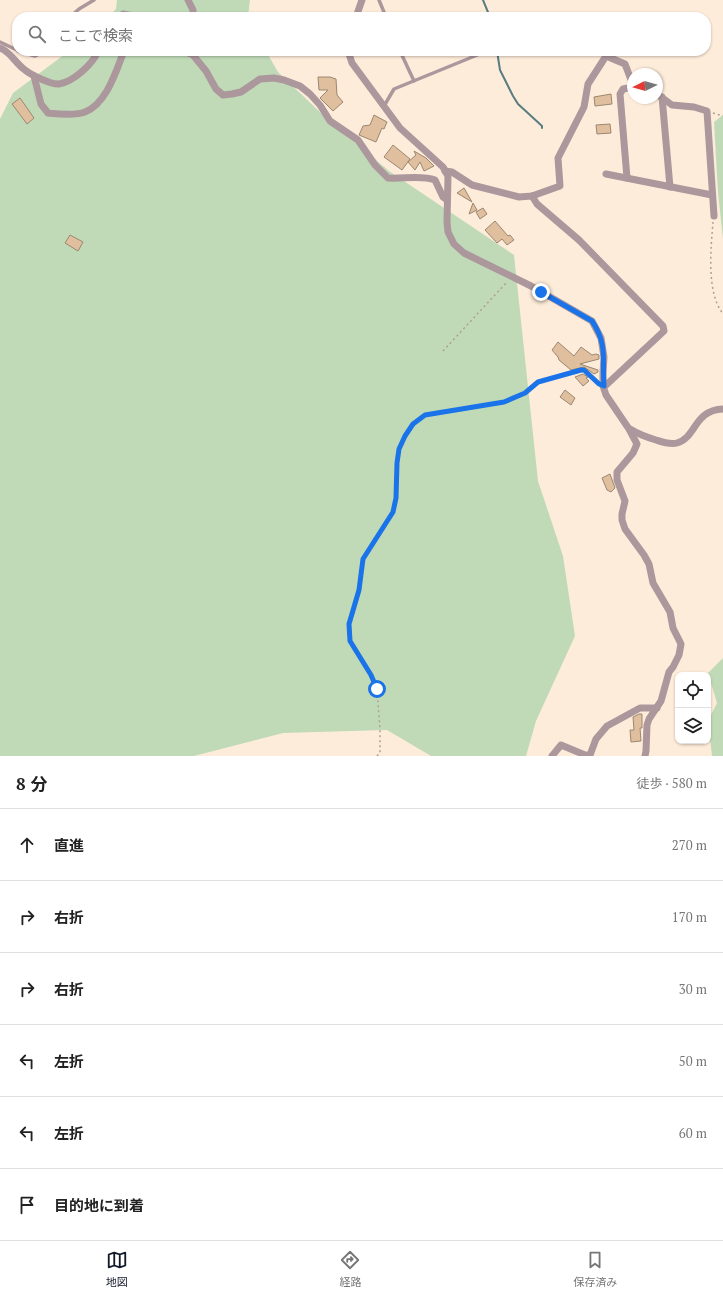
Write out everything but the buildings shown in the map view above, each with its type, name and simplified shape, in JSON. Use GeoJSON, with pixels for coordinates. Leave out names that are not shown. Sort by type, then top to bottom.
{"type":"FeatureCollection","features":[{"type":"Feature","properties":{"kind":"street"},"geometry":{"type":"LineString","coordinates":[[188,0],[193,12]]}},
{"type":"Feature","properties":{"kind":"street"},"geometry":{"type":"LineString","coordinates":[[358,12],[362,0]]}},
{"type":"Feature","properties":{"kind":"street"},"geometry":{"type":"LineString","coordinates":[[0,48],[6,50],[24,70],[34,76],[58,84],[69,81],[80,73],[96,56]]}},
{"type":"Feature","properties":{"kind":"street"},"geometry":{"type":"LineString","coordinates":[[34,76],[41,104],[48,113],[61,115],[84,113],[98,104],[113,78],[122,56]]}},
{"type":"Feature","properties":{"kind":"street"},"geometry":{"type":"LineString","coordinates":[[194,56],[206,71],[216,89],[223,95],[241,92],[260,79],[274,78],[300,86],[320,105],[330,121],[358,140],[375,165],[388,178],[404,179],[427,177],[435,180],[443,197],[447,200]]}},
{"type":"Feature","properties":{"kind":"street"},"geometry":{"type":"LineString","coordinates":[[350,56],[352,63],[400,128],[413,142],[426,150],[444,167],[448,176],[448,232],[454,244],[464,253],[531,286],[592,321],[601,338],[603,349],[604,386],[606,395],[636,441],[636,448],[619,469],[616,476],[625,501],[622,520],[625,529],[649,564],[653,583],[670,612],[673,628],[680,644],[679,655],[669,672],[661,701],[649,719],[647,725],[645,756]]}},
{"type":"Feature","properties":{"kind":"street"},"geometry":{"type":"LineString","coordinates":[[446,171],[452,172],[472,185],[519,197],[532,196],[560,186],[558,158],[584,107],[588,84],[606,56],[625,64],[627,70]]}},
{"type":"Feature","properties":{"kind":"street"},"geometry":{"type":"LineString","coordinates":[[627,88],[623,89],[620,94],[627,178]]}},
{"type":"Feature","properties":{"kind":"street"},"geometry":{"type":"LineString","coordinates":[[663,99],[672,105],[694,107],[707,111],[714,216]]}},
{"type":"Feature","properties":{"kind":"street"},"geometry":{"type":"LineString","coordinates":[[660,104],[670,187]]}},
{"type":"Feature","properties":{"kind":"street"},"geometry":{"type":"LineString","coordinates":[[606,174],[712,195]]}},
{"type":"Feature","properties":{"kind":"street"},"geometry":{"type":"LineString","coordinates":[[532,196],[537,204],[579,240],[663,326],[664,331],[604,386]]}},
{"type":"Feature","properties":{"kind":"street"},"geometry":{"type":"LineString","coordinates":[[629,429],[637,434],[662,442],[677,443],[684,439],[697,422],[707,413],[723,409]]}},
{"type":"Feature","properties":{"kind":"street"},"geometry":{"type":"LineString","coordinates":[[552,756],[561,745],[585,755],[590,755],[596,739],[607,726],[640,708],[657,708]]}},
{"type":"Feature","properties":{"kind":"lane"},"geometry":{"type":"LineString","coordinates":[[76,12],[94,0]]}},
{"type":"Feature","properties":{"kind":"lane"},"geometry":{"type":"LineString","coordinates":[[379,0],[384,12]]}},
{"type":"Feature","properties":{"kind":"lane"},"geometry":{"type":"LineString","coordinates":[[0,42],[12,48]]}},
{"type":"Feature","properties":{"kind":"lane"},"geometry":{"type":"LineString","coordinates":[[402,56],[414,81]]}},
{"type":"Feature","properties":{"kind":"lane"},"geometry":{"type":"LineString","coordinates":[[384,106],[394,89],[475,56]]}},
{"type":"Feature","properties":{"kind":"lane"},"geometry":{"type":"LineString","coordinates":[[562,375],[584,370],[599,384],[604,386]]}},
{"type":"Feature","properties":{"kind":"path"},"geometry":{"type":"LineString","coordinates":[[714,216],[711,244],[711,275],[716,298],[723,314]]}},
{"type":"Feature","properties":{"kind":"path"},"geometry":{"type":"LineString","coordinates":[[443,351],[512,277]]}},
{"type":"Feature","properties":{"kind":"path"},"geometry":{"type":"LineString","coordinates":[[378,756],[380,753],[380,730],[377,689],[371,675],[350,641],[349,624],[359,590],[363,559],[393,512],[396,498],[399,449],[405,436],[413,424],[425,415],[504,402],[525,393],[538,382],[562,375]]}},
{"type":"Feature","properties":{"kind":"green space"},"geometry":{"type":"Polygon","coordinates":[[[117,0],[250,0],[249,12],[113,12],[116,9],[117,0]]]}},
{"type":"Feature","properties":{"kind":"green space"},"geometry":{"type":"Polygon","coordinates":[[[62,56],[269,56],[278,72],[323,115],[389,171],[514,255],[538,481],[563,556],[575,636],[536,721],[526,756],[431,756],[387,730],[283,733],[194,756],[0,756],[0,119],[13,93],[62,56]]]}},
{"type":"Feature","properties":{"kind":"green space"},"geometry":{"type":"Polygon","coordinates":[[[723,115],[723,239],[718,192],[714,122],[723,115]]]}},
{"type":"Feature","properties":{"kind":"green space"},"geometry":{"type":"Polygon","coordinates":[[[723,658],[723,756],[712,756],[711,715],[717,703],[711,683],[711,672],[709,672],[723,658]]]}},
{"type":"Feature","properties":{"kind":"waterway"},"geometry":{"type":"LineString","coordinates":[[483,0],[488,12]]}},
{"type":"Feature","properties":{"kind":"waterway"},"geometry":{"type":"LineString","coordinates":[[498,56],[500,70],[513,96],[518,104],[542,126],[542,128]]}},
{"type":"Feature","properties":{"kind":"route"},"geometry":{"type":"LineString","coordinates":[[377,689],[371,675],[350,641],[349,624],[359,590],[363,559],[393,512],[396,498],[399,449],[413,424],[425,415],[436,412],[473,408],[514,399],[525,393],[538,382],[581,370],[584,370],[599,384],[604,386],[604,357],[601,338],[597,328],[592,321],[541,292]]}}]}
